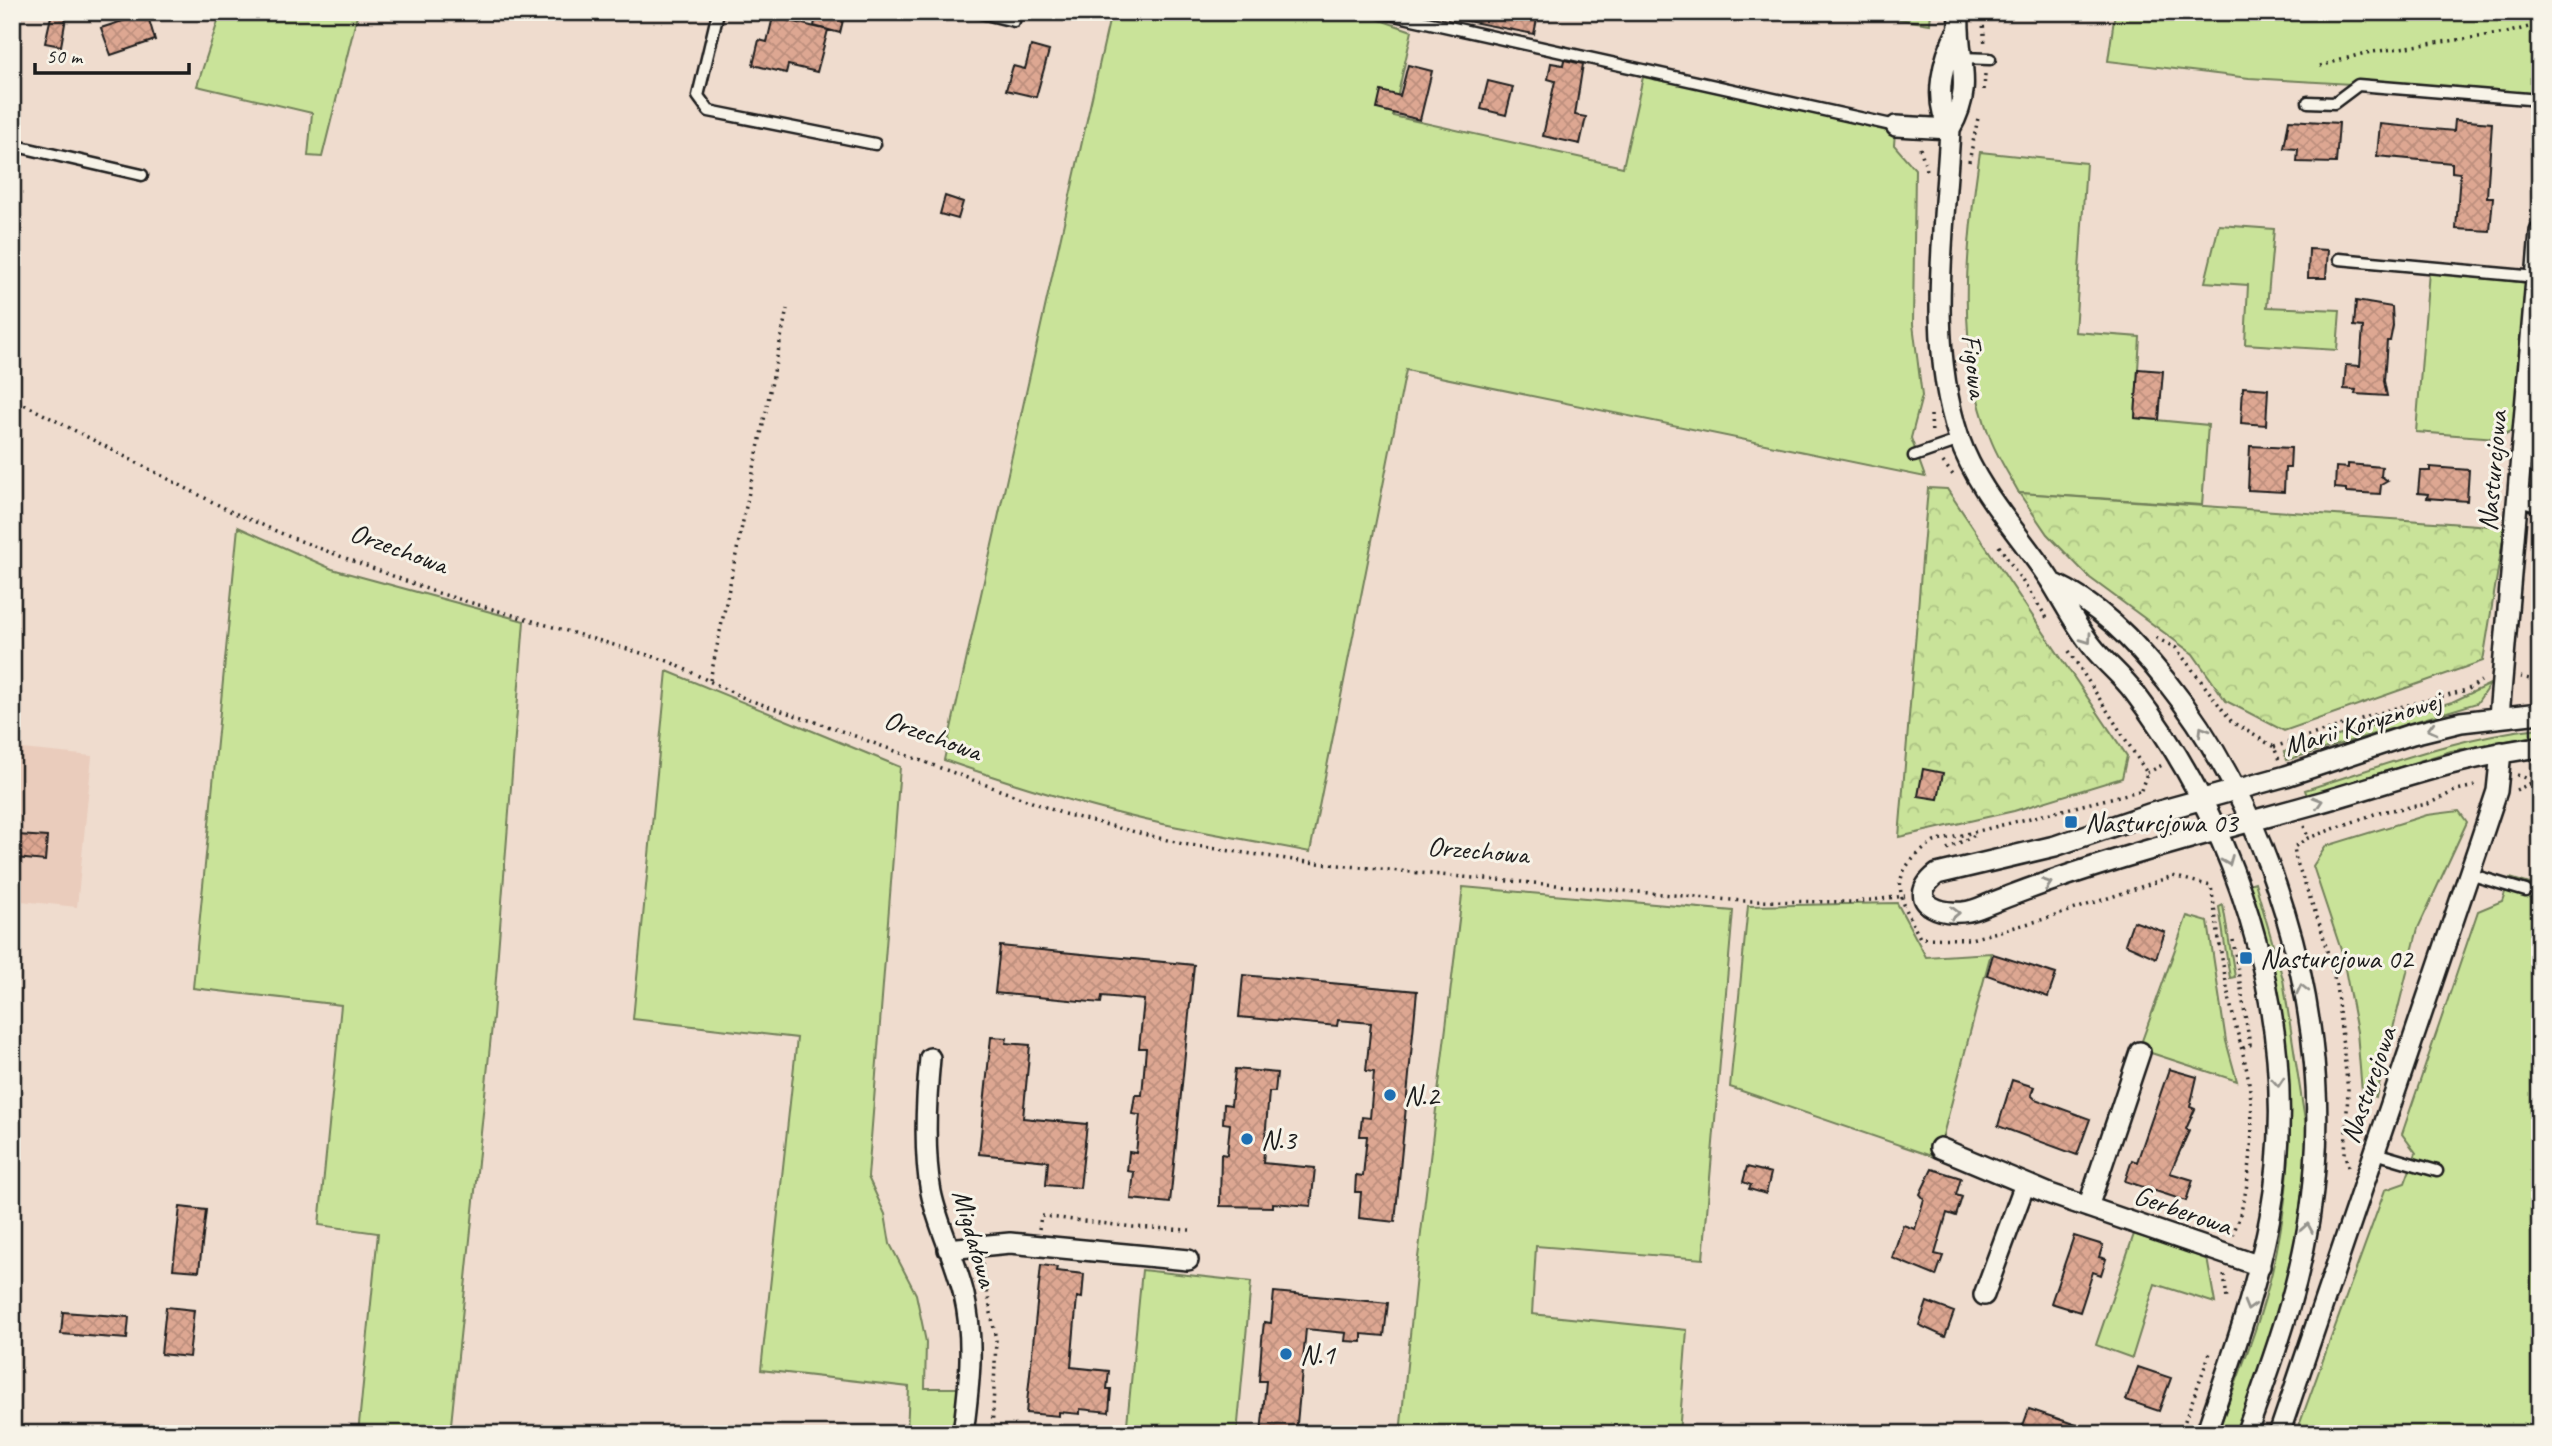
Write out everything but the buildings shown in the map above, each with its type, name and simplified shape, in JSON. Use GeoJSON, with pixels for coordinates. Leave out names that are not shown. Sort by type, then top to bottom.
{"type":"FeatureCollection","features":[{"type":"Feature","properties":{"kind":"street","name":"Figowa"},"geometry":{"type":"LineString","coordinates":[[1959,21],[1955,58],[1966,78],[1961,110],[1950,129],[1940,293],[1947,386],[1960,440],[1993,504],[2051,582],[2062,604],[2095,650],[2132,690],[2179,756],[2202,798],[2248,915],[2274,1030],[2279,1089],[2278,1139],[2270,1215],[2260,1266],[2206,1434]]}},
{"type":"Feature","properties":{"kind":"street"},"geometry":{"type":"LineString","coordinates":[[1896,126],[1950,129]]}},
{"type":"Feature","properties":{"kind":"street","name":"Nasturcjowa"},"geometry":{"type":"LineString","coordinates":[[2499,716],[2539,277],[2540,232]]}},
{"type":"Feature","properties":{"kind":"street"},"geometry":{"type":"LineString","coordinates":[[2518,496],[2540,502]]}},
{"type":"Feature","properties":{"kind":"street","name":"Figowa"},"geometry":{"type":"LineString","coordinates":[[2051,582],[2097,610],[2136,643],[2196,718],[2253,821],[2287,922],[2308,1018],[2317,1130],[2310,1210],[2299,1278],[2246,1434]]}},
{"type":"Feature","properties":{"kind":"street","name":"Marii Koryznowej"},"geometry":{"type":"LineString","coordinates":[[2202,798],[2286,776],[2412,734],[2499,716],[2540,713]]}},
{"type":"Feature","properties":{"kind":"street"},"geometry":{"type":"LineString","coordinates":[[2202,798],[2054,846],[1937,874],[1926,885],[1925,894],[1934,910],[1956,915],[2419,770],[2501,752],[2540,747]]}},
{"type":"Feature","properties":{"kind":"street","name":"Nasturcjowa"},"geometry":{"type":"LineString","coordinates":[[2280,1434],[2497,791],[2501,752]]}},
{"type":"Feature","properties":{"kind":"street","name":"Gerberowa"},"geometry":{"type":"LineString","coordinates":[[2088,1207],[2140,1052]]}},
{"type":"Feature","properties":{"kind":"street","name":"Migdałowa"},"geometry":{"type":"LineString","coordinates":[[930,1058],[929,1174],[948,1249],[963,1293],[970,1331],[970,1382],[963,1434]]}},
{"type":"Feature","properties":{"kind":"street","name":"Gerberowa"},"geometry":{"type":"LineString","coordinates":[[1940,1148],[2025,1184],[2260,1266]]}},
{"type":"Feature","properties":{"kind":"street"},"geometry":{"type":"LineString","coordinates":[[1984,1295],[2025,1184]]}},
{"type":"Feature","properties":{"kind":"street"},"geometry":{"type":"LineString","coordinates":[[948,1249],[1010,1243],[1188,1260]]}},
{"type":"Feature","properties":{"kind":"lane"},"geometry":{"type":"LineString","coordinates":[[718,12],[698,96],[709,111],[875,144]]}},
{"type":"Feature","properties":{"kind":"lane"},"geometry":{"type":"LineString","coordinates":[[977,12],[1014,21]]}},
{"type":"Feature","properties":{"kind":"lane"},"geometry":{"type":"LineString","coordinates":[[1381,12],[1896,126]]}},
{"type":"Feature","properties":{"kind":"lane"},"geometry":{"type":"LineString","coordinates":[[1955,58],[1988,59]]}},
{"type":"Feature","properties":{"kind":"lane"},"geometry":{"type":"LineString","coordinates":[[2308,102],[2334,103],[2358,85],[2540,100]]}},
{"type":"Feature","properties":{"kind":"lane"},"geometry":{"type":"LineString","coordinates":[[12,145],[142,175]]}},
{"type":"Feature","properties":{"kind":"lane"},"geometry":{"type":"LineString","coordinates":[[2339,259],[2539,277]]}},
{"type":"Feature","properties":{"kind":"lane"},"geometry":{"type":"LineString","coordinates":[[1914,456],[1960,440]]}},
{"type":"Feature","properties":{"kind":"lane"},"geometry":{"type":"LineString","coordinates":[[2469,874],[2526,891]]}},
{"type":"Feature","properties":{"kind":"lane"},"geometry":{"type":"LineString","coordinates":[[2375,1153],[2437,1171]]}},
{"type":"Feature","properties":{"kind":"path"},"geometry":{"type":"LineString","coordinates":[[1982,12],[1988,59],[1982,99]]}},
{"type":"Feature","properties":{"kind":"path"},"geometry":{"type":"LineString","coordinates":[[2320,66],[2365,53],[2507,33],[2540,24]]}},
{"type":"Feature","properties":{"kind":"path"},"geometry":{"type":"LineString","coordinates":[[1968,173],[1979,113]]}},
{"type":"Feature","properties":{"kind":"path"},"geometry":{"type":"LineString","coordinates":[[710,681],[787,309]]}},
{"type":"Feature","properties":{"kind":"path","name":"Orzechowa"},"geometry":{"type":"LineString","coordinates":[[12,398],[230,511],[290,537],[435,592],[668,661],[746,699],[836,729],[1023,801],[1183,844],[1374,869],[1729,900],[1855,902],[1892,898]]}},
{"type":"Feature","properties":{"kind":"path"},"geometry":{"type":"LineString","coordinates":[[2153,636],[2176,648],[2232,722],[2274,747],[2286,776]]}},
{"type":"Feature","properties":{"kind":"path"},"geometry":{"type":"LineString","coordinates":[[2274,747],[2392,709],[2467,690],[2481,681],[2501,676],[2540,681]]}},
{"type":"Feature","properties":{"kind":"path"},"geometry":{"type":"LineString","coordinates":[[2366,1178],[2350,1170],[2346,1164],[2348,1090],[2336,985],[2321,928],[2294,848],[2308,838],[2380,812],[2428,804],[2474,785],[2497,791],[2525,788],[2540,779]]}},
{"type":"Feature","properties":{"kind":"path"},"geometry":{"type":"LineString","coordinates":[[1934,842],[2139,791]]}},
{"type":"Feature","properties":{"kind":"path"},"geometry":{"type":"LineString","coordinates":[[2298,808],[2308,838]]}},
{"type":"Feature","properties":{"kind":"path"},"geometry":{"type":"LineString","coordinates":[[1970,939],[2052,917],[2173,876],[2211,886],[2250,1091],[2251,1128],[2244,1205],[2225,1254],[2223,1268],[2228,1297],[2224,1310]]}},
{"type":"Feature","properties":{"kind":"path"},"geometry":{"type":"LineString","coordinates":[[2231,927],[2250,1045],[2241,1049]]}},
{"type":"Feature","properties":{"kind":"path"},"geometry":{"type":"LineString","coordinates":[[1026,1231],[1039,1231],[1041,1216],[1133,1227],[1190,1230]]}},
{"type":"Feature","properties":{"kind":"path"},"geometry":{"type":"LineString","coordinates":[[2180,1434],[2212,1349]]}},
{"type":"Feature","properties":{"kind":"shaded area"},"geometry":{"type":"Polygon","coordinates":[[[12,748],[92,756],[77,907],[12,900],[12,748]]]}},
{"type":"Feature","properties":{"kind":"green space"},"geometry":{"type":"Polygon","coordinates":[[[221,12],[358,12],[322,157],[308,156],[312,113],[197,86],[221,12]]]}},
{"type":"Feature","properties":{"kind":"green space"},"geometry":{"type":"Polygon","coordinates":[[[1111,12],[1357,12],[1412,31],[1393,116],[1623,167],[1643,77],[1757,99],[1895,133],[1894,145],[1915,169],[1913,324],[1922,396],[1911,438],[1925,477],[1406,370],[1310,852],[1108,811],[944,760],[1111,12]]]}},
{"type":"Feature","properties":{"kind":"green space"},"geometry":{"type":"Polygon","coordinates":[[[1855,12],[1931,12],[1930,24],[1855,12]]]}},
{"type":"Feature","properties":{"kind":"green space"},"geometry":{"type":"Polygon","coordinates":[[[2115,12],[2450,12],[2531,18],[2540,22],[2540,95],[2249,78],[2108,61],[2115,12]]]}},
{"type":"Feature","properties":{"kind":"green space"},"geometry":{"type":"Polygon","coordinates":[[[1980,152],[2086,163],[2075,332],[2140,337],[2135,418],[2208,425],[2202,505],[2019,493],[1991,440],[1972,371],[1968,334],[1968,261],[1980,152]]]}},
{"type":"Feature","properties":{"kind":"green space"},"geometry":{"type":"Polygon","coordinates":[[[2219,225],[2274,229],[2267,307],[2340,310],[2337,350],[2245,344],[2248,285],[2205,282],[2219,225]]]}},
{"type":"Feature","properties":{"kind":"green space"},"geometry":{"type":"Polygon","coordinates":[[[2429,271],[2528,283],[2518,428],[2497,438],[2416,432],[2429,271]]]}},
{"type":"Feature","properties":{"kind":"green space"},"geometry":{"type":"Polygon","coordinates":[[[1928,488],[1947,489],[2127,756],[2122,778],[2014,811],[1899,837],[1928,488]]]}},
{"type":"Feature","properties":{"kind":"green space"},"geometry":{"type":"Polygon","coordinates":[[[2019,493],[2505,527],[2483,661],[2284,731],[2226,701],[2193,654],[2090,578],[2047,534],[2019,493]]]}},
{"type":"Feature","properties":{"kind":"green space"},"geometry":{"type":"Polygon","coordinates":[[[238,527],[332,569],[524,621],[493,1016],[450,1434],[358,1434],[378,1233],[319,1225],[341,1005],[193,988],[238,527]]]}},
{"type":"Feature","properties":{"kind":"green space"},"geometry":{"type":"Polygon","coordinates":[[[667,671],[900,767],[868,1177],[885,1214],[890,1244],[916,1294],[926,1342],[925,1388],[962,1388],[956,1434],[907,1434],[909,1387],[761,1370],[797,1038],[633,1019],[667,671]]]}},
{"type":"Feature","properties":{"kind":"green space"},"geometry":{"type":"Polygon","coordinates":[[[2490,684],[2477,703],[2287,760],[2284,752],[2452,702],[2490,684]]]}},
{"type":"Feature","properties":{"kind":"green space"},"geometry":{"type":"Polygon","coordinates":[[[2540,728],[2540,735],[2451,751],[2307,796],[2305,790],[2450,745],[2540,728]]]}},
{"type":"Feature","properties":{"kind":"green space"},"geometry":{"type":"Polygon","coordinates":[[[2459,811],[2467,822],[2418,928],[2376,1097],[2362,1092],[2357,1032],[2342,953],[2313,866],[2326,846],[2427,815],[2459,811]]]}},
{"type":"Feature","properties":{"kind":"green space"},"geometry":{"type":"Polygon","coordinates":[[[2510,878],[2540,887],[2540,1434],[2296,1434],[2385,1190],[2405,1183],[2416,1153],[2402,1134],[2478,911],[2502,901],[2510,878]]]}},
{"type":"Feature","properties":{"kind":"green space"},"geometry":{"type":"Polygon","coordinates":[[[2255,882],[2283,979],[2308,1140],[2297,1234],[2286,1291],[2237,1434],[2217,1434],[2267,1293],[2282,1223],[2288,1174],[2290,1125],[2283,1028],[2264,931],[2249,884],[2255,882]]]}},
{"type":"Feature","properties":{"kind":"green space"},"geometry":{"type":"Polygon","coordinates":[[[1463,887],[1733,911],[1703,1259],[1536,1246],[1532,1314],[1687,1330],[1679,1434],[1400,1434],[1417,1266],[1463,887]]]}},
{"type":"Feature","properties":{"kind":"green space"},"geometry":{"type":"Polygon","coordinates":[[[1897,903],[1926,957],[1991,953],[1937,1158],[1730,1087],[1748,906],[1897,903]]]}},
{"type":"Feature","properties":{"kind":"green space"},"geometry":{"type":"Polygon","coordinates":[[[2223,905],[2235,977],[2230,978],[2219,907],[2223,905]]]}},
{"type":"Feature","properties":{"kind":"green space"},"geometry":{"type":"Polygon","coordinates":[[[2187,916],[2208,922],[2226,1041],[2237,1081],[2139,1049],[2187,916]]]}},
{"type":"Feature","properties":{"kind":"green space"},"geometry":{"type":"Polygon","coordinates":[[[2134,1234],[2207,1258],[2215,1303],[2155,1284],[2132,1358],[2096,1345],[2134,1234]]]}},
{"type":"Feature","properties":{"kind":"green space"},"geometry":{"type":"Polygon","coordinates":[[[1142,1270],[1251,1282],[1237,1434],[1126,1434],[1142,1270]]]}},
{"type":"Feature","properties":{"kind":"place","name":"Nasturcjowa 03"},"geometry":{"type":"Point","coordinates":[2071,822]}},
{"type":"Feature","properties":{"kind":"place","name":"Nasturcjowa 02"},"geometry":{"type":"Point","coordinates":[2246,958]}},
{"type":"Feature","properties":{"kind":"place","name":"N.2"},"geometry":{"type":"Point","coordinates":[1390,1095]}},
{"type":"Feature","properties":{"kind":"place","name":"N.3"},"geometry":{"type":"Point","coordinates":[1247,1139]}},
{"type":"Feature","properties":{"kind":"place","name":"N.1"},"geometry":{"type":"Point","coordinates":[1286,1354]}}]}
